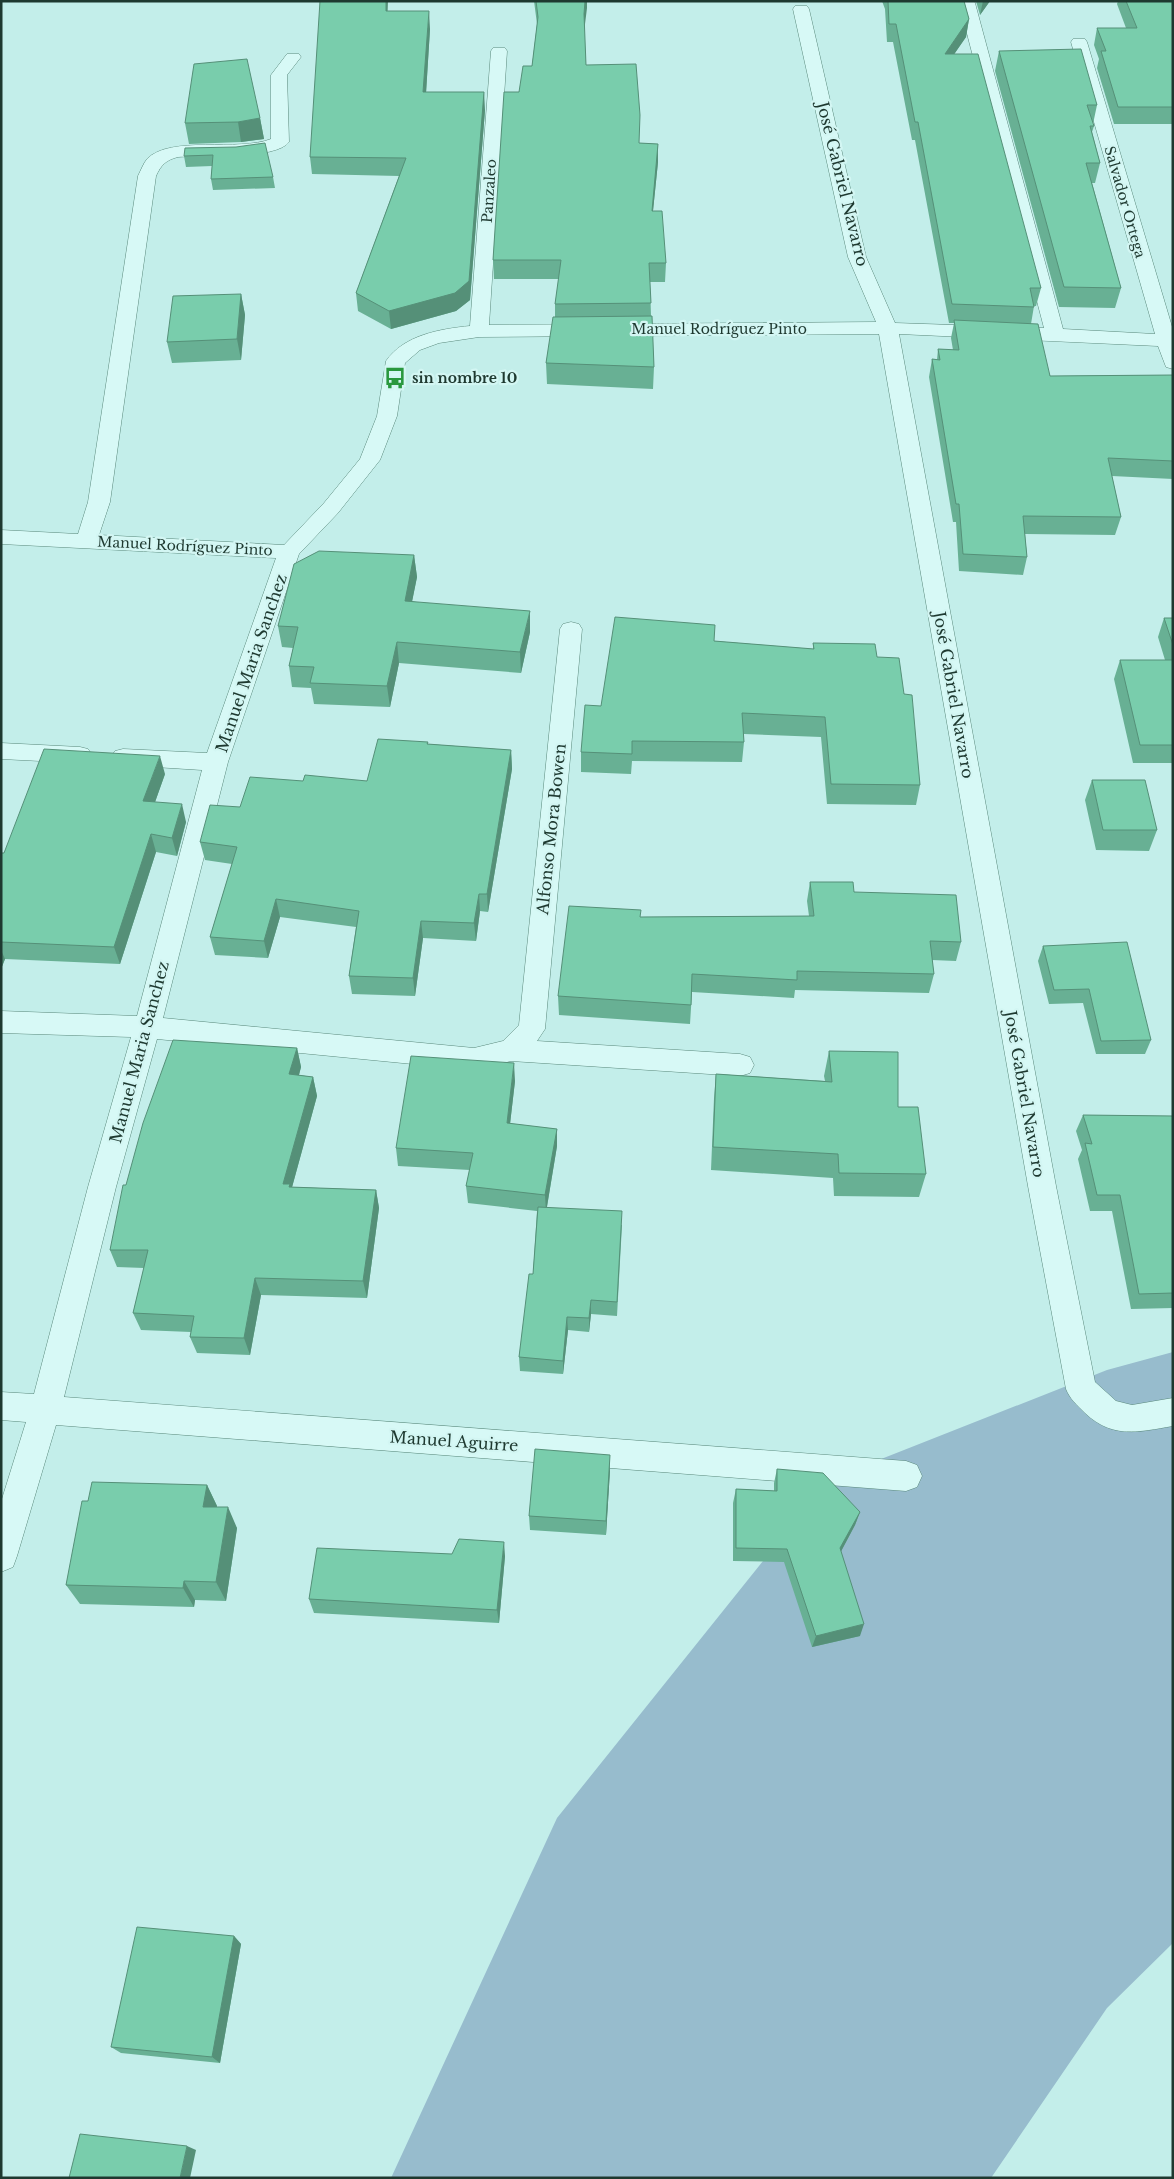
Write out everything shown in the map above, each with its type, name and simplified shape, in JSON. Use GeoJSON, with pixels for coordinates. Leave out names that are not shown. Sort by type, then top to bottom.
{"type":"FeatureCollection","features":[{"type":"Feature","properties":{"kind":"street"},"geometry":{"type":"LineString","coordinates":[[967,3],[1055,334]]}},
{"type":"Feature","properties":{"kind":"street","name":"José Gabriel Navarro"},"geometry":{"type":"LineString","coordinates":[[801,9],[857,257],[888,328],[1080,1389],[1108,1414],[1132,1418],[1173,1412]]}},
{"type":"Feature","properties":{"kind":"street","name":"Salvador Ortega"},"geometry":{"type":"LineString","coordinates":[[1079,42],[1169,341],[1173,363]]}},
{"type":"Feature","properties":{"kind":"street","name":"Panzaleo"},"geometry":{"type":"LineString","coordinates":[[479,331],[499,51]]}},
{"type":"Feature","properties":{"kind":"street"},"geometry":{"type":"LineString","coordinates":[[87,540],[101,493],[147,176],[155,162],[172,152],[250,152],[270,148],[280,142],[279,76],[293,57]]}},
{"type":"Feature","properties":{"kind":"street","name":"Manuel Rodríguez Pinto"},"geometry":{"type":"LineString","coordinates":[[1,537],[289,552],[330,508],[370,460],[387,416],[396,360],[413,346],[433,338],[456,333],[479,331],[888,328],[1055,334],[1169,341]]}},
{"type":"Feature","properties":{"kind":"street","name":"Manuel Maria Sanchez"},"geometry":{"type":"LineString","coordinates":[[1,1556],[45,1410],[102,1188],[147,1027],[216,762],[289,552]]}},
{"type":"Feature","properties":{"kind":"street","name":"Alfonso Mora Bowen"},"geometry":{"type":"LineString","coordinates":[[510,1050],[532,1029],[571,628]]}},
{"type":"Feature","properties":{"kind":"street"},"geometry":{"type":"LineString","coordinates":[[1,751],[216,762]]}},
{"type":"Feature","properties":{"kind":"street"},"geometry":{"type":"LineString","coordinates":[[1,1022],[147,1027],[474,1059],[510,1050],[740,1065]]}},
{"type":"Feature","properties":{"kind":"street","name":"Manuel Aguirre"},"geometry":{"type":"LineString","coordinates":[[1,1406],[906,1476]]}},
{"type":"Feature","properties":{"kind":"shaded area"},"geometry":{"type":"Polygon","coordinates":[[[1173,1352],[1173,1943],[1107,2008],[991,2178],[391,2178],[557,1818],[828,1480],[1107,1370],[1173,1352]]]}},
{"type":"Feature","properties":{"kind":"building"},"geometry":{"type":"Polygon","coordinates":[[[320,1],[386,1],[386,11],[429,11],[423,92],[484,92],[469,281],[455,293],[389,311],[356,293],[406,158],[310,157],[320,1]]]}},
{"type":"Feature","properties":{"kind":"building"},"geometry":{"type":"Polygon","coordinates":[[[536,1],[585,1],[586,65],[636,64],[640,115],[639,143],[658,144],[652,211],[662,211],[666,263],[649,263],[651,303],[555,304],[561,260],[493,260],[504,92],[519,92],[523,66],[532,66],[538,17],[536,1]]]}},
{"type":"Feature","properties":{"kind":"building"},"geometry":{"type":"Polygon","coordinates":[[[888,1],[964,1],[969,19],[945,54],[978,54],[1041,288],[1030,288],[1034,307],[952,304],[918,122],[915,122],[896,24],[889,24],[888,1]]]}},
{"type":"Feature","properties":{"kind":"building"},"geometry":{"type":"Polygon","coordinates":[[[1126,1],[1173,1],[1173,107],[1118,107],[1101,51],[1106,51],[1097,28],[1137,28],[1126,1]]]}},
{"type":"Feature","properties":{"kind":"building"},"geometry":{"type":"Polygon","coordinates":[[[1081,49],[1097,105],[1087,105],[1094,126],[1090,126],[1100,163],[1086,163],[1121,288],[1064,287],[999,51],[1081,49]]]}},
{"type":"Feature","properties":{"kind":"building"},"geometry":{"type":"Polygon","coordinates":[[[247,59],[260,118],[238,122],[185,123],[194,64],[247,59]]]}},
{"type":"Feature","properties":{"kind":"building"},"geometry":{"type":"Polygon","coordinates":[[[265,143],[273,177],[211,179],[213,155],[184,156],[185,148],[236,147],[265,143]]]}},
{"type":"Feature","properties":{"kind":"building"},"geometry":{"type":"Polygon","coordinates":[[[241,294],[237,339],[167,342],[173,296],[241,294]]]}},
{"type":"Feature","properties":{"kind":"building"},"geometry":{"type":"Polygon","coordinates":[[[652,316],[654,367],[546,363],[553,317],[652,316]]]}},
{"type":"Feature","properties":{"kind":"building"},"geometry":{"type":"Polygon","coordinates":[[[954,320],[1038,324],[1050,376],[1173,375],[1173,461],[1108,458],[1121,517],[1023,516],[1027,557],[963,554],[959,504],[956,504],[932,359],[940,360],[938,349],[959,350],[954,320]]]}},
{"type":"Feature","properties":{"kind":"building"},"geometry":{"type":"Polygon","coordinates":[[[319,551],[414,555],[405,601],[530,611],[520,652],[397,642],[387,686],[310,683],[314,667],[289,666],[298,627],[278,626],[294,564],[319,551]]]}},
{"type":"Feature","properties":{"kind":"building"},"geometry":{"type":"Polygon","coordinates":[[[615,617],[715,625],[714,641],[814,649],[813,643],[875,644],[877,657],[899,658],[904,694],[912,695],[920,785],[831,784],[825,717],[742,713],[744,742],[632,741],[632,754],[581,752],[585,705],[601,706],[615,617]]]}},
{"type":"Feature","properties":{"kind":"building"},"geometry":{"type":"Polygon","coordinates":[[[1164,618],[1173,618],[1173,645],[1164,618]]]}},
{"type":"Feature","properties":{"kind":"building"},"geometry":{"type":"Polygon","coordinates":[[[1120,660],[1173,660],[1173,745],[1140,745],[1120,660]]]}},
{"type":"Feature","properties":{"kind":"building"},"geometry":{"type":"Polygon","coordinates":[[[378,739],[511,750],[487,894],[479,894],[474,923],[421,921],[413,978],[349,976],[359,911],[276,899],[264,941],[210,937],[237,847],[200,842],[210,805],[240,807],[250,777],[303,781],[305,775],[367,781],[378,739]]]}},
{"type":"Feature","properties":{"kind":"building"},"geometry":{"type":"Polygon","coordinates":[[[44,749],[160,756],[143,801],[182,804],[172,838],[151,834],[114,947],[1,942],[1,853],[4,853],[44,749]]]}},
{"type":"Feature","properties":{"kind":"building"},"geometry":{"type":"Polygon","coordinates":[[[1092,780],[1145,780],[1157,830],[1103,830],[1092,780]]]}},
{"type":"Feature","properties":{"kind":"building"},"geometry":{"type":"Polygon","coordinates":[[[810,882],[853,882],[854,892],[956,895],[961,942],[930,941],[934,974],[797,971],[797,980],[692,974],[691,1005],[558,996],[569,906],[641,910],[640,917],[814,916],[810,882]]]}},
{"type":"Feature","properties":{"kind":"building"},"geometry":{"type":"Polygon","coordinates":[[[1127,942],[1151,1040],[1101,1041],[1089,989],[1054,990],[1043,946],[1127,942]]]}},
{"type":"Feature","properties":{"kind":"building"},"geometry":{"type":"Polygon","coordinates":[[[173,1040],[297,1048],[289,1074],[313,1077],[283,1184],[290,1184],[289,1187],[376,1190],[363,1281],[255,1278],[244,1338],[190,1337],[194,1316],[133,1313],[148,1250],[110,1250],[123,1185],[126,1185],[143,1123],[173,1040]]]}},
{"type":"Feature","properties":{"kind":"building"},"geometry":{"type":"Polygon","coordinates":[[[829,1051],[898,1052],[898,1107],[918,1107],[926,1174],[839,1173],[838,1154],[713,1147],[716,1074],[832,1082],[829,1051]]]}},
{"type":"Feature","properties":{"kind":"building"},"geometry":{"type":"Polygon","coordinates":[[[411,1056],[514,1063],[507,1123],[557,1129],[545,1195],[466,1186],[473,1153],[396,1148],[411,1056]]]}},
{"type":"Feature","properties":{"kind":"building"},"geometry":{"type":"Polygon","coordinates":[[[1083,1115],[1173,1116],[1173,1293],[1139,1294],[1120,1195],[1097,1195],[1085,1143],[1092,1144],[1083,1115]]]}},
{"type":"Feature","properties":{"kind":"building"},"geometry":{"type":"Polygon","coordinates":[[[538,1207],[622,1211],[617,1302],[591,1300],[589,1318],[567,1317],[563,1361],[519,1357],[529,1274],[533,1274],[538,1207]]]}},
{"type":"Feature","properties":{"kind":"building"},"geometry":{"type":"Polygon","coordinates":[[[535,1449],[610,1455],[606,1521],[529,1516],[535,1449]]]}},
{"type":"Feature","properties":{"kind":"building"},"geometry":{"type":"Polygon","coordinates":[[[777,1469],[823,1473],[860,1512],[840,1548],[864,1624],[816,1636],[787,1549],[736,1548],[736,1489],[777,1491],[777,1469]]]}},
{"type":"Feature","properties":{"kind":"building"},"geometry":{"type":"Polygon","coordinates":[[[92,1482],[207,1485],[203,1507],[228,1507],[216,1582],[184,1581],[183,1588],[66,1585],[82,1501],[88,1501],[92,1482]]]}},
{"type":"Feature","properties":{"kind":"building"},"geometry":{"type":"Polygon","coordinates":[[[459,1539],[504,1542],[497,1610],[309,1599],[317,1548],[452,1554],[459,1539]]]}},
{"type":"Feature","properties":{"kind":"building"},"geometry":{"type":"Polygon","coordinates":[[[137,1927],[234,1936],[212,2057],[111,2047],[137,1927]]]}},
{"type":"Feature","properties":{"kind":"building"},"geometry":{"type":"Polygon","coordinates":[[[80,2134],[187,2146],[180,2178],[69,2178],[80,2134]]]}},
{"type":"Feature","properties":{"kind":"place","name":"sin nombre 10"},"geometry":{"type":"Point","coordinates":[395,378]}}]}
